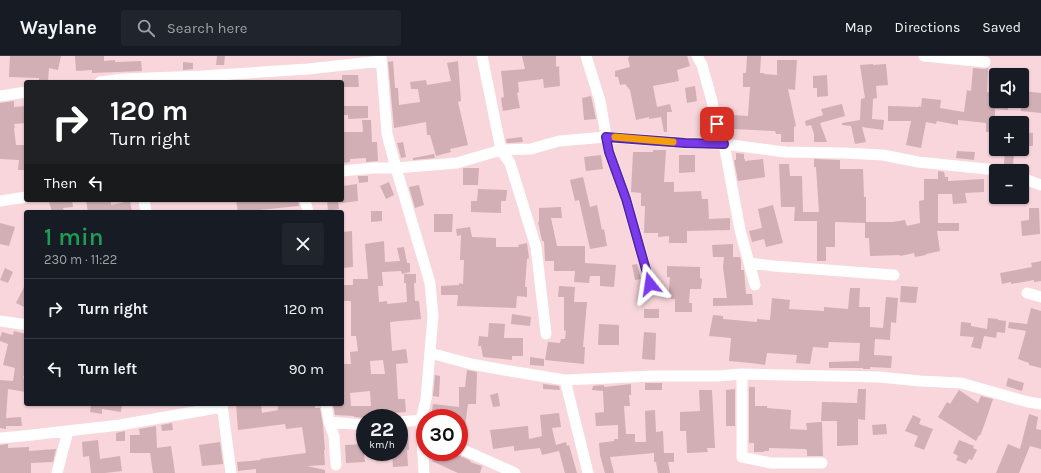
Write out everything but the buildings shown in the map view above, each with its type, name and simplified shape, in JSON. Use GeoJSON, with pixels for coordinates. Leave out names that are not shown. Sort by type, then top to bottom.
{"type":"FeatureCollection","features":[{"type":"Feature","properties":{"kind":"street"},"geometry":{"type":"LineString","coordinates":[[482,56],[501,150],[510,163],[536,247],[546,334]]}},
{"type":"Feature","properties":{"kind":"street"},"geometry":{"type":"LineString","coordinates":[[586,56],[600,101],[609,152],[626,199],[650,284]]}},
{"type":"Feature","properties":{"kind":"street"},"geometry":{"type":"LineString","coordinates":[[697,56],[702,65],[714,114],[724,144],[740,230],[755,285]]}},
{"type":"Feature","properties":{"kind":"street"},"geometry":{"type":"LineString","coordinates":[[924,56],[985,62]]}},
{"type":"Feature","properties":{"kind":"street"},"geometry":{"type":"LineString","coordinates":[[115,80],[202,76],[219,78],[308,69],[381,58],[387,134],[430,283],[433,316],[424,409]]}},
{"type":"Feature","properties":{"kind":"street"},"geometry":{"type":"LineString","coordinates":[[0,96],[24,92]]}},
{"type":"Feature","properties":{"kind":"street"},"geometry":{"type":"LineString","coordinates":[[344,171],[456,163],[501,150],[531,149],[559,141],[606,137],[685,143],[724,144],[785,152],[883,155],[918,162],[989,169]]}},
{"type":"Feature","properties":{"kind":"street"},"geometry":{"type":"LineString","coordinates":[[1029,181],[1041,185]]}},
{"type":"Feature","properties":{"kind":"street"},"geometry":{"type":"LineString","coordinates":[[0,200],[24,196]]}},
{"type":"Feature","properties":{"kind":"street"},"geometry":{"type":"LineString","coordinates":[[749,263],[894,275]]}},
{"type":"Feature","properties":{"kind":"street"},"geometry":{"type":"LineString","coordinates":[[1027,293],[1041,297]]}},
{"type":"Feature","properties":{"kind":"street"},"geometry":{"type":"LineString","coordinates":[[0,321],[24,324]]}},
{"type":"Feature","properties":{"kind":"street"},"geometry":{"type":"LineString","coordinates":[[430,353],[471,364],[565,380],[742,374],[879,377],[962,383],[1028,402],[1041,404]]}},
{"type":"Feature","properties":{"kind":"street"},"geometry":{"type":"LineString","coordinates":[[742,374],[742,458],[771,463],[822,463]]}},
{"type":"Feature","properties":{"kind":"street"},"geometry":{"type":"LineString","coordinates":[[565,380],[588,473]]}},
{"type":"Feature","properties":{"kind":"street"},"geometry":{"type":"LineString","coordinates":[[0,438],[120,425],[222,406],[231,473]]}},
{"type":"Feature","properties":{"kind":"street"},"geometry":{"type":"LineString","coordinates":[[326,406],[329,422],[334,436],[336,465]]}},
{"type":"Feature","properties":{"kind":"street"},"geometry":{"type":"LineString","coordinates":[[329,422],[356,424]]}},
{"type":"Feature","properties":{"kind":"street"},"geometry":{"type":"LineString","coordinates":[[57,473],[68,431]]}},
{"type":"Feature","properties":{"kind":"street"},"geometry":{"type":"LineString","coordinates":[[468,452],[515,473]]}},
{"type":"Feature","properties":{"kind":"street"},"geometry":{"type":"LineString","coordinates":[[424,461],[424,473]]}},
{"type":"Feature","properties":{"kind":"slow traffic"},"geometry":{"type":"LineString","coordinates":[[615,137],[673,142]]}},
{"type":"Feature","properties":{"kind":"route"},"geometry":{"type":"LineString","coordinates":[[650,284],[626,199],[609,152],[606,137],[685,143],[724,144],[717,124]]}}]}
